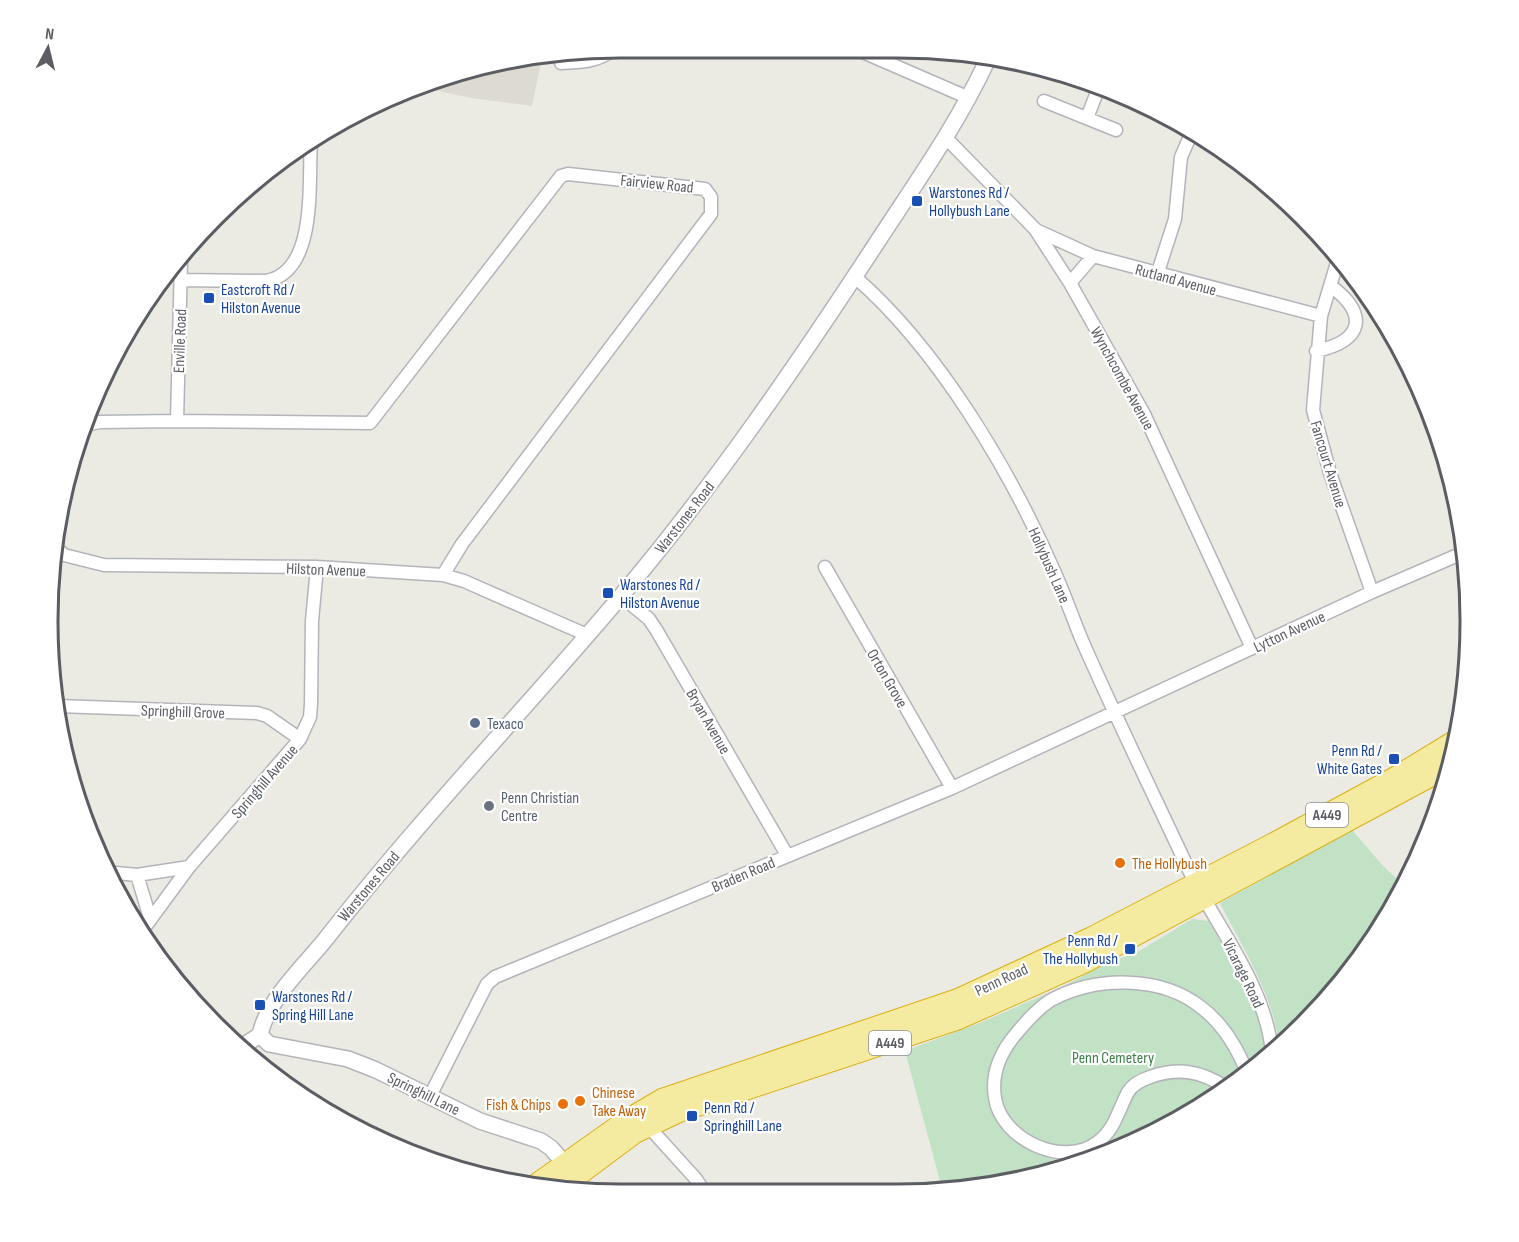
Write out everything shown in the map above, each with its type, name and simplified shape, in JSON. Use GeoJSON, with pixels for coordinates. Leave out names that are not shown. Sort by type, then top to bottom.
{"type":"FeatureCollection","features":[{"type":"Feature","properties":{"kind":"highway","name":"Penn Road"},"geometry":{"type":"LineString","coordinates":[[571,1181],[634,1133],[680,1112],[959,1019],[1086,962],[1199,891],[1446,746]]}},
{"type":"Feature","properties":{"kind":"highway","name":"Penn Road"},"geometry":{"type":"LineString","coordinates":[[543,1178],[564,1161],[662,1099],[958,999],[1199,891],[1440,771]]}},
{"type":"Feature","properties":{"kind":"street"},"geometry":{"type":"LineString","coordinates":[[877,58],[969,98]]}},
{"type":"Feature","properties":{"kind":"street"},"geometry":{"type":"LineString","coordinates":[[561,63],[568,61]]}},
{"type":"Feature","properties":{"kind":"street","name":"Warstones Road"},"geometry":{"type":"LineString","coordinates":[[260,1035],[265,1019],[283,992],[358,897],[621,596],[731,456],[947,139],[985,65]]}},
{"type":"Feature","properties":{"kind":"street"},"geometry":{"type":"LineString","coordinates":[[1086,118],[1096,94]]}},
{"type":"Feature","properties":{"kind":"street"},"geometry":{"type":"LineString","coordinates":[[1044,101],[1116,130]]}},
{"type":"Feature","properties":{"kind":"street","name":"Wynchcombe Avenue"},"geometry":{"type":"LineString","coordinates":[[947,139],[1035,229],[1070,283],[1144,414],[1252,648]]}},
{"type":"Feature","properties":{"kind":"street"},"geometry":{"type":"LineString","coordinates":[[1156,275],[1175,219],[1181,157],[1189,140]]}},
{"type":"Feature","properties":{"kind":"street"},"geometry":{"type":"LineString","coordinates":[[181,280],[266,281],[278,279],[294,265],[305,234],[310,152]]}},
{"type":"Feature","properties":{"kind":"street","name":"Fairview Road"},"geometry":{"type":"LineString","coordinates":[[177,422],[363,425],[376,420],[561,176],[568,174],[705,189],[711,196],[711,214],[462,544],[443,575]]}},
{"type":"Feature","properties":{"kind":"street","name":"Rutland Avenue"},"geometry":{"type":"LineString","coordinates":[[1035,229],[1093,256],[1156,275],[1321,316]]}},
{"type":"Feature","properties":{"kind":"street"},"geometry":{"type":"LineString","coordinates":[[1070,283],[1093,256]]}},
{"type":"Feature","properties":{"kind":"street","name":"Fancourt Avenue"},"geometry":{"type":"LineString","coordinates":[[1336,268],[1321,316],[1316,351],[1313,410],[1330,473],[1372,592]]}},
{"type":"Feature","properties":{"kind":"street","name":"Enville Road"},"geometry":{"type":"LineString","coordinates":[[177,422],[181,271]]}},
{"type":"Feature","properties":{"kind":"street","name":"Hollybush Lane"},"geometry":{"type":"LineString","coordinates":[[855,277],[887,307],[929,359],[970,416],[1007,476],[1054,571],[1115,712],[1199,891]]}},
{"type":"Feature","properties":{"kind":"street"},"geometry":{"type":"LineString","coordinates":[[1316,351],[1345,342],[1355,326],[1355,314],[1348,299],[1331,286]]}},
{"type":"Feature","properties":{"kind":"street"},"geometry":{"type":"LineString","coordinates":[[94,423],[177,422]]}},
{"type":"Feature","properties":{"kind":"street","name":"Hilston Avenue"},"geometry":{"type":"LineString","coordinates":[[63,554],[104,566],[317,567],[443,575],[464,581],[587,635]]}},
{"type":"Feature","properties":{"kind":"street","name":"Lytton Avenue"},"geometry":{"type":"LineString","coordinates":[[1115,712],[1372,592],[1457,556]]}},
{"type":"Feature","properties":{"kind":"street","name":"Springhill Avenue"},"geometry":{"type":"LineString","coordinates":[[147,923],[189,867],[300,739],[310,717],[312,621],[317,567]]}},
{"type":"Feature","properties":{"kind":"street","name":"Orton Grove"},"geometry":{"type":"LineString","coordinates":[[825,567],[952,788]]}},
{"type":"Feature","properties":{"kind":"street","name":"Bryan Avenue"},"geometry":{"type":"LineString","coordinates":[[621,596],[649,619],[657,631],[787,855]]}},
{"type":"Feature","properties":{"kind":"street","name":"Springhill Grove"},"geometry":{"type":"LineString","coordinates":[[65,706],[258,713],[267,716],[300,739]]}},
{"type":"Feature","properties":{"kind":"street","name":"Braden Road"},"geometry":{"type":"LineString","coordinates":[[430,1096],[487,984],[495,977],[952,788],[1115,712]]}},
{"type":"Feature","properties":{"kind":"street"},"geometry":{"type":"LineString","coordinates":[[119,873],[137,875],[189,867]]}},
{"type":"Feature","properties":{"kind":"street"},"geometry":{"type":"LineString","coordinates":[[137,875],[150,918]]}},
{"type":"Feature","properties":{"kind":"street","name":"Vicarage Road"},"geometry":{"type":"LineString","coordinates":[[1199,891],[1257,995],[1269,1028],[1271,1042]]}},
{"type":"Feature","properties":{"kind":"street"},"geometry":{"type":"LineString","coordinates":[[1218,1084],[1191,1071],[1166,1072],[1142,1079],[1129,1091],[1111,1130],[1087,1149],[1071,1152],[1043,1148],[1012,1132],[999,1115],[994,1094],[994,1081],[1002,1055],[1033,1014],[1071,991],[1115,982],[1170,990],[1202,1007],[1230,1039],[1243,1065]]}},
{"type":"Feature","properties":{"kind":"street"},"geometry":{"type":"LineString","coordinates":[[248,1043],[260,1035]]}},
{"type":"Feature","properties":{"kind":"street","name":"Springhill Lane"},"geometry":{"type":"LineString","coordinates":[[260,1035],[269,1044],[348,1059],[480,1121],[541,1141],[564,1161],[568,1181]]}},
{"type":"Feature","properties":{"kind":"street"},"geometry":{"type":"LineString","coordinates":[[648,1126],[699,1184]]}},
{"type":"Feature","properties":{"kind":"shaded area"},"geometry":{"type":"Polygon","coordinates":[[[541,64],[532,106],[471,98],[434,90],[511,69],[541,64]]]}},
{"type":"Feature","properties":{"kind":"green space"},"geometry":{"type":"Polygon","coordinates":[[[1352,830],[1397,879],[1366,934],[1344,963],[1321,992],[1277,1036],[1264,990],[1220,903],[1352,830]]]}},
{"type":"Feature","properties":{"kind":"green space","name":"Penn Cemetery"},"geometry":{"type":"Polygon","coordinates":[[[1192,919],[1209,921],[1256,1004],[1265,1047],[1211,1089],[1147,1125],[1113,1141],[1079,1154],[1008,1173],[940,1182],[905,1051],[982,1022],[1064,986],[1109,962],[1136,953],[1192,919]]]}},
{"type":"Feature","properties":{"kind":"place","name":"Warstones Rd / Hollybush Lane"},"geometry":{"type":"Point","coordinates":[917,201]}},
{"type":"Feature","properties":{"kind":"place","name":"Eastcroft Rd / Hilston Avenue"},"geometry":{"type":"Point","coordinates":[209,298]}},
{"type":"Feature","properties":{"kind":"place","name":"Warstones Rd / Hilston Avenue"},"geometry":{"type":"Point","coordinates":[608,593]}},
{"type":"Feature","properties":{"kind":"place","name":"Texaco"},"geometry":{"type":"Point","coordinates":[475,723]}},
{"type":"Feature","properties":{"kind":"place","name":"Penn Rd / White Gates"},"geometry":{"type":"Point","coordinates":[1394,759]}},
{"type":"Feature","properties":{"kind":"place","name":"Penn Christian Centre"},"geometry":{"type":"Point","coordinates":[489,806]}},
{"type":"Feature","properties":{"kind":"place","name":"The Hollybush"},"geometry":{"type":"Point","coordinates":[1120,863]}},
{"type":"Feature","properties":{"kind":"place","name":"Penn Rd / The Hollybush"},"geometry":{"type":"Point","coordinates":[1130,949]}},
{"type":"Feature","properties":{"kind":"place","name":"Warstones Rd / Spring Hill Lane"},"geometry":{"type":"Point","coordinates":[260,1005]}},
{"type":"Feature","properties":{"kind":"place","name":"Chinese Take Away"},"geometry":{"type":"Point","coordinates":[580,1101]}},
{"type":"Feature","properties":{"kind":"place","name":"Fish & Chips"},"geometry":{"type":"Point","coordinates":[563,1104]}},
{"type":"Feature","properties":{"kind":"place","name":"Penn Rd / Springhill Lane"},"geometry":{"type":"Point","coordinates":[692,1116]}}]}
